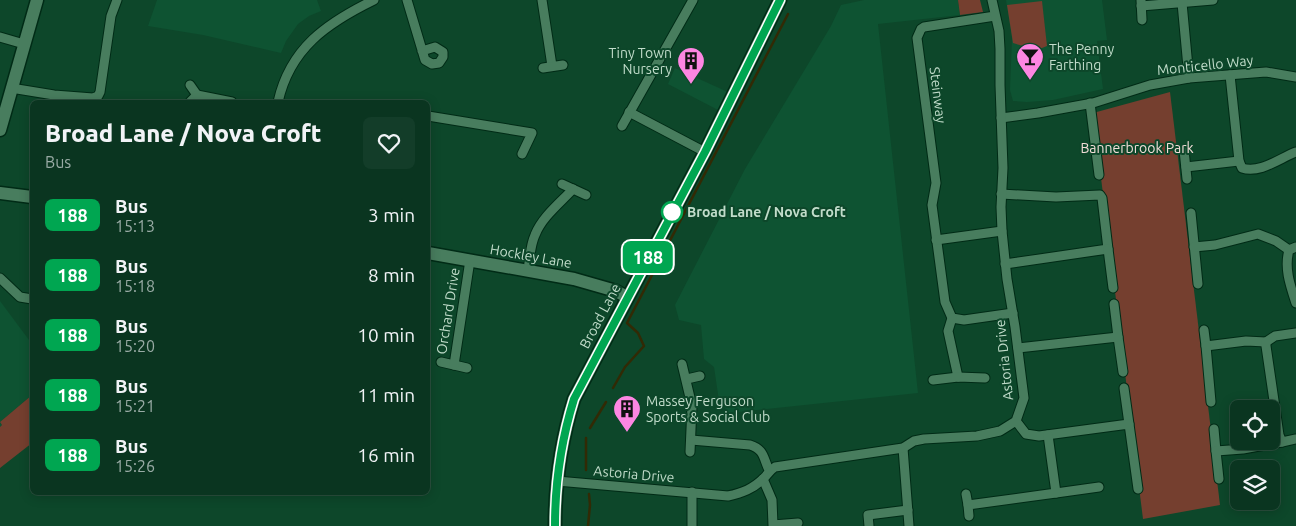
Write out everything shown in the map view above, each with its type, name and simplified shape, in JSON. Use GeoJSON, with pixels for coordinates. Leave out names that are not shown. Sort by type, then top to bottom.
{"type":"FeatureCollection","features":[{"type":"Feature","properties":{"kind":"street"},"geometry":{"type":"LineString","coordinates":[[0,130],[37,0]]}},
{"type":"Feature","properties":{"kind":"street"},"geometry":{"type":"LineString","coordinates":[[11,88],[54,95],[93,98],[98,96],[111,16],[117,0]]}},
{"type":"Feature","properties":{"kind":"street"},"geometry":{"type":"LineString","coordinates":[[279,100],[295,60],[318,33],[336,20],[374,0]]}},
{"type":"Feature","properties":{"kind":"street"},"geometry":{"type":"LineString","coordinates":[[406,0],[422,51]]}},
{"type":"Feature","properties":{"kind":"street"},"geometry":{"type":"LineString","coordinates":[[542,0],[548,67],[564,65]]}},
{"type":"Feature","properties":{"kind":"street"},"geometry":{"type":"LineString","coordinates":[[622,126],[693,0]]}},
{"type":"Feature","properties":{"kind":"street","name":"Broad Lane"},"geometry":{"type":"LineString","coordinates":[[555,526],[557,481],[564,436],[574,399],[705,152],[780,0]]}},
{"type":"Feature","properties":{"kind":"street","name":"Astoria Drive"},"geometry":{"type":"LineString","coordinates":[[992,0],[999,31],[1000,49],[1003,168],[1001,194],[1002,231],[1024,398],[1022,409],[1016,421]]}},
{"type":"Feature","properties":{"kind":"street"},"geometry":{"type":"LineString","coordinates":[[1142,20],[1141,3],[1182,3],[1213,0]]}},
{"type":"Feature","properties":{"kind":"street"},"geometry":{"type":"LineString","coordinates":[[1182,3],[1189,78]]}},
{"type":"Feature","properties":{"kind":"street","name":"Steinway"},"geometry":{"type":"LineString","coordinates":[[952,318],[945,302],[936,240],[932,205],[936,183],[917,38],[918,33],[924,26],[995,16]]}},
{"type":"Feature","properties":{"kind":"street"},"geometry":{"type":"LineString","coordinates":[[0,38],[24,44]]}},
{"type":"Feature","properties":{"kind":"street","name":"Monticello Way"},"geometry":{"type":"LineString","coordinates":[[1001,118],[1038,114],[1090,103],[1150,85],[1189,78],[1266,72],[1296,77]]}},
{"type":"Feature","properties":{"kind":"street"},"geometry":{"type":"LineString","coordinates":[[1230,75],[1239,161],[1242,168],[1248,170],[1263,167],[1296,152]]}},
{"type":"Feature","properties":{"kind":"street"},"geometry":{"type":"LineString","coordinates":[[190,85],[197,95],[222,100]]}},
{"type":"Feature","properties":{"kind":"street"},"geometry":{"type":"LineString","coordinates":[[192,100],[197,95]]}},
{"type":"Feature","properties":{"kind":"street"},"geometry":{"type":"LineString","coordinates":[[1090,103],[1099,175]]}},
{"type":"Feature","properties":{"kind":"street"},"geometry":{"type":"LineString","coordinates":[[629,112],[705,152]]}},
{"type":"Feature","properties":{"kind":"street"},"geometry":{"type":"LineString","coordinates":[[430,116],[532,133],[522,154]]}},
{"type":"Feature","properties":{"kind":"street"},"geometry":{"type":"LineString","coordinates":[[1184,150],[1187,179]]}},
{"type":"Feature","properties":{"kind":"street"},"geometry":{"type":"LineString","coordinates":[[1186,167],[1239,161]]}},
{"type":"Feature","properties":{"kind":"street"},"geometry":{"type":"LineString","coordinates":[[562,184],[586,195]]}},
{"type":"Feature","properties":{"kind":"street"},"geometry":{"type":"LineString","coordinates":[[528,270],[535,232],[546,217],[573,189]]}},
{"type":"Feature","properties":{"kind":"street"},"geometry":{"type":"LineString","coordinates":[[0,193],[30,197]]}},
{"type":"Feature","properties":{"kind":"street"},"geometry":{"type":"LineString","coordinates":[[1001,194],[1056,197],[1100,195],[1102,198],[1112,288]]}},
{"type":"Feature","properties":{"kind":"street"},"geometry":{"type":"LineString","coordinates":[[1190,213],[1198,284]]}},
{"type":"Feature","properties":{"kind":"street"},"geometry":{"type":"LineString","coordinates":[[936,240],[1002,231]]}},
{"type":"Feature","properties":{"kind":"street"},"geometry":{"type":"LineString","coordinates":[[1194,247],[1215,245],[1258,234],[1292,248],[1287,272],[1296,303]]}},
{"type":"Feature","properties":{"kind":"street"},"geometry":{"type":"LineString","coordinates":[[1006,264],[1108,249]]}},
{"type":"Feature","properties":{"kind":"street","name":"Hockley Lane"},"geometry":{"type":"LineString","coordinates":[[430,253],[574,279],[627,296]]}},
{"type":"Feature","properties":{"kind":"street","name":"Orchard Drive"},"geometry":{"type":"LineString","coordinates":[[454,365],[470,260]]}},
{"type":"Feature","properties":{"kind":"street"},"geometry":{"type":"LineString","coordinates":[[0,278],[20,297],[30,299]]}},
{"type":"Feature","properties":{"kind":"street"},"geometry":{"type":"LineString","coordinates":[[1114,304],[1122,372]]}},
{"type":"Feature","properties":{"kind":"street"},"geometry":{"type":"LineString","coordinates":[[958,377],[948,331],[952,318],[964,320],[1013,313]]}},
{"type":"Feature","properties":{"kind":"street"},"geometry":{"type":"LineString","coordinates":[[1204,330],[1211,402]]}},
{"type":"Feature","properties":{"kind":"street"},"geometry":{"type":"LineString","coordinates":[[1206,346],[1246,341],[1266,342],[1275,336],[1293,335],[1296,333]]}},
{"type":"Feature","properties":{"kind":"street"},"geometry":{"type":"LineString","coordinates":[[1018,348],[1118,337]]}},
{"type":"Feature","properties":{"kind":"street"},"geometry":{"type":"LineString","coordinates":[[1266,342],[1279,435],[1282,442]]}},
{"type":"Feature","properties":{"kind":"street","name":"Orchard Drive"},"geometry":{"type":"LineString","coordinates":[[441,362],[468,368]]}},
{"type":"Feature","properties":{"kind":"street"},"geometry":{"type":"LineString","coordinates":[[682,364],[692,406],[690,452]]}},
{"type":"Feature","properties":{"kind":"street"},"geometry":{"type":"LineString","coordinates":[[687,379],[700,376]]}},
{"type":"Feature","properties":{"kind":"street"},"geometry":{"type":"LineString","coordinates":[[933,380],[958,377],[984,378]]}},
{"type":"Feature","properties":{"kind":"street"},"geometry":{"type":"LineString","coordinates":[[1124,388],[1138,490]]}},
{"type":"Feature","properties":{"kind":"street"},"geometry":{"type":"LineString","coordinates":[[691,440],[750,444],[759,448],[764,455],[769,470],[784,465],[903,448],[914,441],[924,439],[977,436],[1000,431],[1016,421],[1026,434],[1048,434],[1129,424]]}},
{"type":"Feature","properties":{"kind":"street"},"geometry":{"type":"LineString","coordinates":[[1214,429],[1219,479]]}},
{"type":"Feature","properties":{"kind":"street"},"geometry":{"type":"LineString","coordinates":[[1048,434],[1056,493]]}},
{"type":"Feature","properties":{"kind":"street"},"geometry":{"type":"LineString","coordinates":[[1216,451],[1243,449],[1296,439]]}},
{"type":"Feature","properties":{"kind":"street"},"geometry":{"type":"LineString","coordinates":[[903,448],[909,526]]}},
{"type":"Feature","properties":{"kind":"street","name":"Astoria Drive"},"geometry":{"type":"LineString","coordinates":[[557,481],[728,496],[744,493],[763,479],[769,470]]}},
{"type":"Feature","properties":{"kind":"street"},"geometry":{"type":"LineString","coordinates":[[763,479],[772,500],[773,525]]}},
{"type":"Feature","properties":{"kind":"street"},"geometry":{"type":"LineString","coordinates":[[968,505],[1099,487]]}},
{"type":"Feature","properties":{"kind":"street"},"geometry":{"type":"LineString","coordinates":[[692,492],[692,526]]}},
{"type":"Feature","properties":{"kind":"street"},"geometry":{"type":"LineString","coordinates":[[966,494],[969,516]]}},
{"type":"Feature","properties":{"kind":"street"},"geometry":{"type":"LineString","coordinates":[[866,504],[869,526]]}},
{"type":"Feature","properties":{"kind":"street"},"geometry":{"type":"LineString","coordinates":[[868,515],[908,510]]}},
{"type":"Feature","properties":{"kind":"street"},"geometry":{"type":"LineString","coordinates":[[768,526],[798,523]]}},
{"type":"Feature","properties":{"kind":"shaded area"},"geometry":{"type":"Polygon","coordinates":[[[157,0],[317,0],[321,11],[309,16],[298,24],[286,41],[281,53],[203,35],[148,26],[157,0]]]}},
{"type":"Feature","properties":{"kind":"shaded area"},"geometry":{"type":"Polygon","coordinates":[[[864,0],[958,0],[960,15],[878,24],[918,393],[729,413],[719,401],[714,367],[704,359],[701,325],[679,320],[675,305],[745,169],[831,26],[841,5],[864,0]]]}},
{"type":"Feature","properties":{"kind":"shaded area"},"geometry":{"type":"Polygon","coordinates":[[[1006,0],[1102,0],[1107,40],[1097,41],[1103,89],[1053,100],[1013,101],[1010,90],[1012,38],[1006,0]]]}},
{"type":"Feature","properties":{"kind":"shaded area"},"geometry":{"type":"Polygon","coordinates":[[[675,68],[730,93],[720,111],[668,84],[675,68]]]}},
{"type":"Feature","properties":{"kind":"shaded area"},"geometry":{"type":"Polygon","coordinates":[[[0,301],[30,341],[30,397],[0,422],[0,301]]]}},
{"type":"Feature","properties":{"kind":"green space"},"geometry":{"type":"Polygon","coordinates":[[[958,0],[980,0],[983,12],[960,15],[958,0]]]}},
{"type":"Feature","properties":{"kind":"green space"},"geometry":{"type":"Polygon","coordinates":[[[1042,1],[1047,46],[1037,50],[1013,43],[1007,5],[1042,1]]]}},
{"type":"Feature","properties":{"kind":"green space","name":"Bannerbrook Park"},"geometry":{"type":"Polygon","coordinates":[[[1170,92],[1220,505],[1143,519],[1093,113],[1170,92]]]}},
{"type":"Feature","properties":{"kind":"green space"},"geometry":{"type":"Polygon","coordinates":[[[30,397],[30,445],[0,468],[0,427],[2,425],[0,422],[30,397]]]}},
{"type":"Feature","properties":{"kind":"waterway"},"geometry":{"type":"LineString","coordinates":[[613,388],[625,367],[644,346],[638,333],[627,323],[788,14]]}},
{"type":"Feature","properties":{"kind":"waterway"},"geometry":{"type":"LineString","coordinates":[[590,428],[606,402]]}},
{"type":"Feature","properties":{"kind":"waterway"},"geometry":{"type":"LineString","coordinates":[[586,438],[586,470]]}},
{"type":"Feature","properties":{"kind":"waterway"},"geometry":{"type":"LineString","coordinates":[[588,526],[589,494]]}},
{"type":"Feature","properties":{"kind":"bus line","name":"188"},"geometry":{"type":"LineString","coordinates":[[555,526],[555,500],[560,455],[574,399],[705,152],[780,0]]}},
{"type":"Feature","properties":{"kind":"place","name":"The Penny Farthing"},"geometry":{"type":"Point","coordinates":[1030,81]}},
{"type":"Feature","properties":{"kind":"place","name":"Tiny Town Nursery"},"geometry":{"type":"Point","coordinates":[691,85]}},
{"type":"Feature","properties":{"kind":"place","name":"Broad Lane / Nova Croft"},"geometry":{"type":"Point","coordinates":[672,212]}},
{"type":"Feature","properties":{"kind":"place","name":"Massey Ferguson Sports & Social Club"},"geometry":{"type":"Point","coordinates":[627,433]}}]}
